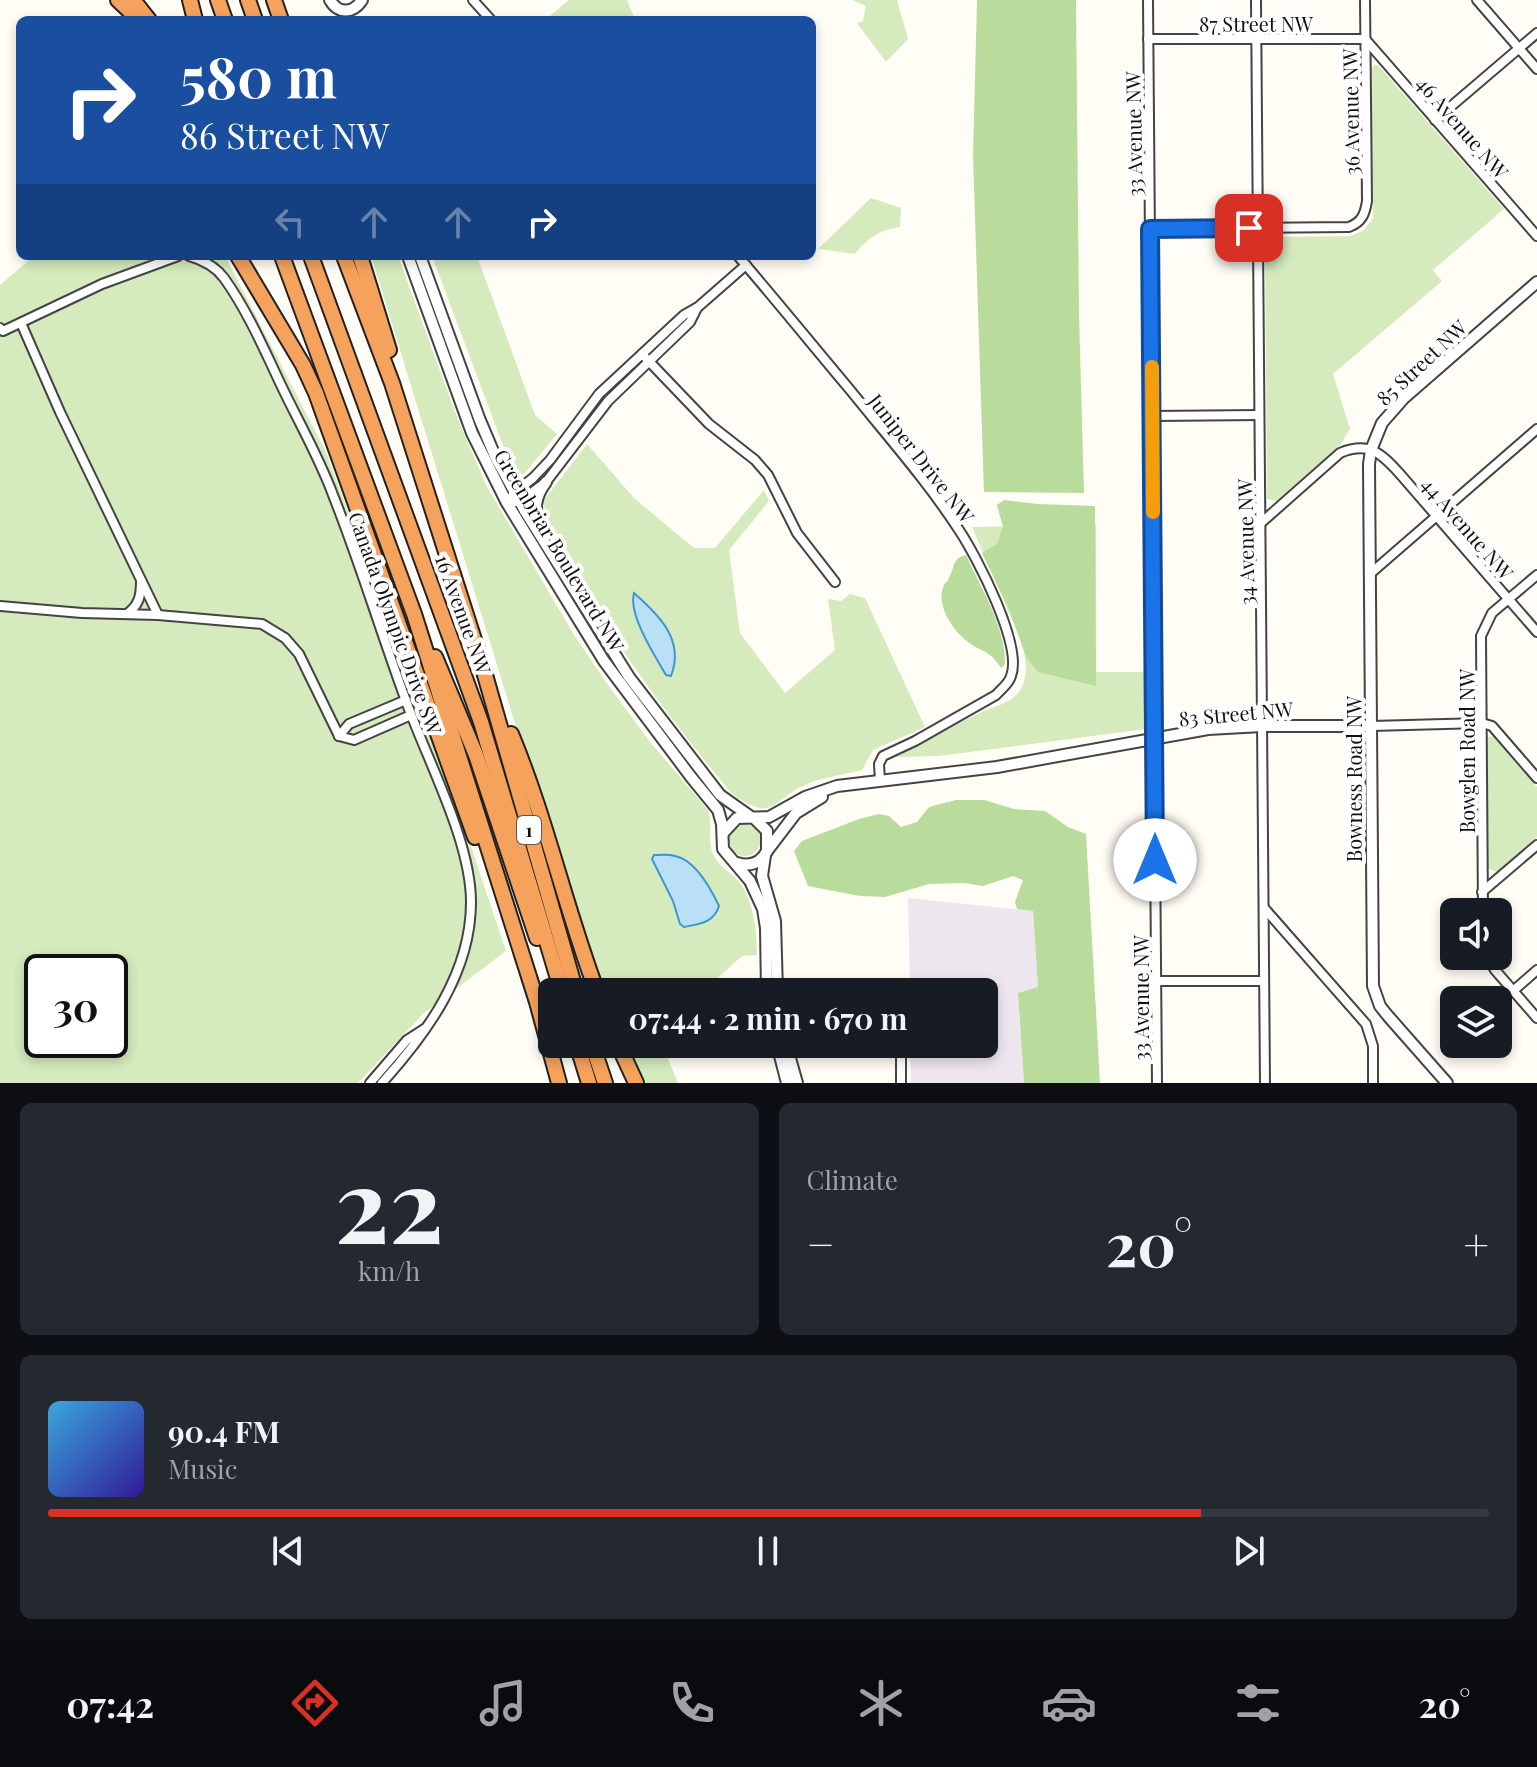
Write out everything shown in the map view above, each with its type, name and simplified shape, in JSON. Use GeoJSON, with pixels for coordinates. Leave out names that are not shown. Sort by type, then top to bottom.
{"type":"FeatureCollection","features":[{"type":"Feature","properties":{"kind":"highway"},"geometry":{"type":"LineString","coordinates":[[118,0],[135,16]]}},
{"type":"Feature","properties":{"kind":"highway"},"geometry":{"type":"LineString","coordinates":[[133,0],[146,16]]}},
{"type":"Feature","properties":{"kind":"highway"},"geometry":{"type":"LineString","coordinates":[[240,260],[303,365],[316,393],[537,1002]]}},
{"type":"Feature","properties":{"kind":"highway"},"geometry":{"type":"LineString","coordinates":[[283,260],[414,614],[537,1002],[559,1083]]}},
{"type":"Feature","properties":{"kind":"highway","name":"16 Avenue NW"},"geometry":{"type":"LineString","coordinates":[[312,260],[481,722],[556,978]]}},
{"type":"Feature","properties":{"kind":"highway","name":"16 Avenue NW"},"geometry":{"type":"LineString","coordinates":[[346,260],[392,383],[483,668],[572,978]]}},
{"type":"Feature","properties":{"kind":"highway"},"geometry":{"type":"LineString","coordinates":[[361,260],[391,358],[392,383]]}},
{"type":"Feature","properties":{"kind":"highway"},"geometry":{"type":"LineString","coordinates":[[414,614],[447,682],[476,755],[528,915],[554,978]]}},
{"type":"Feature","properties":{"kind":"highway"},"geometry":{"type":"LineString","coordinates":[[483,668],[525,770],[592,978]]}},
{"type":"Feature","properties":{"kind":"highway"},"geometry":{"type":"LineString","coordinates":[[581,1058],[589,1083]]}},
{"type":"Feature","properties":{"kind":"highway"},"geometry":{"type":"LineString","coordinates":[[597,1058],[605,1083]]}},
{"type":"Feature","properties":{"kind":"highway"},"geometry":{"type":"LineString","coordinates":[[624,1058],[636,1083]]}},
{"type":"Feature","properties":{"kind":"street"},"geometry":{"type":"LineString","coordinates":[[473,0],[487,16]]}},
{"type":"Feature","properties":{"kind":"street","name":"33 Avenue NW"},"geometry":{"type":"LineString","coordinates":[[1148,0],[1157,1083]]}},
{"type":"Feature","properties":{"kind":"street","name":"34 Avenue NW"},"geometry":{"type":"LineString","coordinates":[[1256,0],[1265,1083]]}},
{"type":"Feature","properties":{"kind":"street","name":"36 Avenue NW"},"geometry":{"type":"LineString","coordinates":[[1258,227],[1349,227],[1365,214],[1365,0]]}},
{"type":"Feature","properties":{"kind":"street"},"geometry":{"type":"LineString","coordinates":[[1477,0],[1537,69]]}},
{"type":"Feature","properties":{"kind":"street"},"geometry":{"type":"LineString","coordinates":[[332,3],[347,11],[359,4]]}},
{"type":"Feature","properties":{"kind":"street"},"geometry":{"type":"LineString","coordinates":[[1435,120],[1537,33]]}},
{"type":"Feature","properties":{"kind":"street","name":"87 Street NW"},"geometry":{"type":"LineString","coordinates":[[1148,39],[1365,39]]}},
{"type":"Feature","properties":{"kind":"street","name":"46 Avenue NW"},"geometry":{"type":"LineString","coordinates":[[1365,39],[1537,236]]}},
{"type":"Feature","properties":{"kind":"street"},"geometry":{"type":"LineString","coordinates":[[1150,229],[1258,227]]}},
{"type":"Feature","properties":{"kind":"street"},"geometry":{"type":"LineString","coordinates":[[0,328],[3,331],[102,284],[167,260]]}},
{"type":"Feature","properties":{"kind":"street","name":"Canada Olympic Drive SW"},"geometry":{"type":"LineString","coordinates":[[199,260],[213,266],[221,274],[261,344],[332,492],[411,715],[462,846],[471,894],[469,931],[460,967],[415,1048],[382,1083]]}},
{"type":"Feature","properties":{"kind":"street","name":"Greenbriar Boulevard NW"},"geometry":{"type":"LineString","coordinates":[[409,260],[472,433],[507,503],[604,661],[681,765],[715,804],[722,819],[722,836]]}},
{"type":"Feature","properties":{"kind":"street","name":"Greenbriar Boulevard NW"},"geometry":{"type":"LineString","coordinates":[[421,260],[479,418],[516,497],[603,639],[644,698],[720,795],[753,818]]}},
{"type":"Feature","properties":{"kind":"street","name":"Juniper Drive NW"},"geometry":{"type":"LineString","coordinates":[[742,260],[926,482],[970,546],[1009,637],[1013,665],[1007,685],[996,695],[883,756],[879,764],[880,781]]}},
{"type":"Feature","properties":{"kind":"street"},"geometry":{"type":"LineString","coordinates":[[544,542],[535,504],[546,482],[608,401],[684,315],[698,307],[746,265]]}},
{"type":"Feature","properties":{"kind":"street","name":"85 Street NW"},"geometry":{"type":"LineString","coordinates":[[1371,450],[1382,423],[1404,398],[1537,282]]}},
{"type":"Feature","properties":{"kind":"street"},"geometry":{"type":"LineString","coordinates":[[21,323],[60,412],[158,615]]}},
{"type":"Feature","properties":{"kind":"street"},"geometry":{"type":"LineString","coordinates":[[516,497],[542,469],[599,394],[646,358]]}},
{"type":"Feature","properties":{"kind":"street"},"geometry":{"type":"LineString","coordinates":[[646,358],[709,424],[755,460],[768,475],[797,533],[835,582]]}},
{"type":"Feature","properties":{"kind":"street"},"geometry":{"type":"LineString","coordinates":[[1153,416],[1259,415]]}},
{"type":"Feature","properties":{"kind":"street"},"geometry":{"type":"LineString","coordinates":[[1371,573],[1537,429]]}},
{"type":"Feature","properties":{"kind":"street"},"geometry":{"type":"LineString","coordinates":[[1262,522],[1340,453],[1354,447],[1371,450]]}},
{"type":"Feature","properties":{"kind":"street","name":"44 Avenue NW"},"geometry":{"type":"LineString","coordinates":[[1371,450],[1382,455],[1537,632]]}},
{"type":"Feature","properties":{"kind":"street","name":"Bowness Road NW"},"geometry":{"type":"LineString","coordinates":[[1371,450],[1373,986],[1380,1006],[1447,1083]]}},
{"type":"Feature","properties":{"kind":"street"},"geometry":{"type":"LineString","coordinates":[[507,503],[546,482]]}},
{"type":"Feature","properties":{"kind":"street"},"geometry":{"type":"LineString","coordinates":[[1509,599],[1537,575]]}},
{"type":"Feature","properties":{"kind":"street"},"geometry":{"type":"LineString","coordinates":[[126,615],[134,609],[141,596],[141,578]]}},
{"type":"Feature","properties":{"kind":"street","name":"Bowglen Road NW"},"geometry":{"type":"LineString","coordinates":[[1482,898],[1481,636],[1492,613],[1509,599]]}},
{"type":"Feature","properties":{"kind":"street"},"geometry":{"type":"LineString","coordinates":[[0,606],[262,624],[299,654],[339,736],[354,740],[411,715]]}},
{"type":"Feature","properties":{"kind":"street"},"geometry":{"type":"LineString","coordinates":[[339,736],[349,724],[406,700]]}},
{"type":"Feature","properties":{"kind":"street"},"geometry":{"type":"LineString","coordinates":[[1482,723],[1492,726],[1537,778]]}},
{"type":"Feature","properties":{"kind":"street","name":"83 Street NW"},"geometry":{"type":"LineString","coordinates":[[753,818],[769,817],[818,791],[852,784],[997,767],[1208,729],[1482,723]]}},
{"type":"Feature","properties":{"kind":"street","name":"83 Street NW"},"geometry":{"type":"LineString","coordinates":[[766,853],[796,813],[816,799],[852,784]]}},
{"type":"Feature","properties":{"kind":"street"},"geometry":{"type":"LineString","coordinates":[[767,978],[763,909],[750,881],[723,849],[722,836],[732,821],[742,817],[753,818],[767,831],[762,876],[775,921],[777,978]]}},
{"type":"Feature","properties":{"kind":"street"},"geometry":{"type":"LineString","coordinates":[[1482,892],[1537,845]]}},
{"type":"Feature","properties":{"kind":"street"},"geometry":{"type":"LineString","coordinates":[[731,861],[741,865],[752,864],[766,853]]}},
{"type":"Feature","properties":{"kind":"street"},"geometry":{"type":"LineString","coordinates":[[1264,909],[1361,1017],[1371,1036],[1373,1083]]}},
{"type":"Feature","properties":{"kind":"street"},"geometry":{"type":"LineString","coordinates":[[1497,970],[1537,1018]]}},
{"type":"Feature","properties":{"kind":"street"},"geometry":{"type":"LineString","coordinates":[[1513,991],[1537,970]]}},
{"type":"Feature","properties":{"kind":"street"},"geometry":{"type":"LineString","coordinates":[[1156,981],[1264,981]]}},
{"type":"Feature","properties":{"kind":"street","name":"Canada Olympic Drive SW"},"geometry":{"type":"LineString","coordinates":[[370,1083],[407,1040],[424,1029]]}},
{"type":"Feature","properties":{"kind":"street"},"geometry":{"type":"LineString","coordinates":[[781,1058],[787,1083]]}},
{"type":"Feature","properties":{"kind":"street"},"geometry":{"type":"LineString","coordinates":[[790,1058],[797,1083]]}},
{"type":"Feature","properties":{"kind":"street"},"geometry":{"type":"LineString","coordinates":[[901,1058],[901,1083]]}},
{"type":"Feature","properties":{"kind":"shaded area"},"geometry":{"type":"Polygon","coordinates":[[[908,898],[1033,911],[1038,987],[1018,993],[1024,1083],[911,1083],[910,1058],[998,1058],[998,978],[910,978],[908,898]]]}},
{"type":"Feature","properties":{"kind":"green space"},"geometry":{"type":"Polygon","coordinates":[[[569,0],[627,0],[633,16],[550,16],[569,0]]]}},
{"type":"Feature","properties":{"kind":"green space"},"geometry":{"type":"Polygon","coordinates":[[[852,0],[897,0],[908,39],[886,62],[857,23],[863,21],[866,6],[852,0]]]}},
{"type":"Feature","properties":{"kind":"green space"},"geometry":{"type":"Polygon","coordinates":[[[977,0],[1076,0],[1084,493],[984,492],[973,156],[977,0]]]}},
{"type":"Feature","properties":{"kind":"green space"},"geometry":{"type":"Polygon","coordinates":[[[1378,65],[1504,209],[1433,270],[1442,281],[1333,374],[1350,429],[1341,444],[1278,501],[1267,499],[1265,237],[1351,236],[1364,230],[1373,218],[1371,69],[1378,65]]]}},
{"type":"Feature","properties":{"kind":"green space"},"geometry":{"type":"Polygon","coordinates":[[[871,198],[901,208],[900,227],[874,236],[855,254],[818,249],[871,198]]]}},
{"type":"Feature","properties":{"kind":"green space"},"geometry":{"type":"Polygon","coordinates":[[[29,260],[227,260],[326,452],[459,811],[506,951],[423,1014],[358,1083],[0,1083],[0,285],[29,260]]]}},
{"type":"Feature","properties":{"kind":"green space"},"geometry":{"type":"Polygon","coordinates":[[[372,260],[399,260],[457,417],[486,485],[574,635],[606,682],[650,742],[708,810],[713,854],[739,882],[751,907],[757,955],[742,956],[718,978],[598,978],[567,892],[372,260]]]}},
{"type":"Feature","properties":{"kind":"green space"},"geometry":{"type":"Polygon","coordinates":[[[434,260],[478,260],[535,415],[557,434],[524,474],[518,474],[510,464],[434,260]]]}},
{"type":"Feature","properties":{"kind":"green space"},"geometry":{"type":"Polygon","coordinates":[[[587,444],[634,498],[694,548],[715,548],[764,490],[769,501],[729,550],[740,633],[785,693],[835,650],[828,599],[841,601],[850,594],[865,598],[925,727],[873,750],[862,770],[812,782],[771,807],[756,807],[732,794],[635,668],[552,535],[544,500],[587,444]]]}},
{"type":"Feature","properties":{"kind":"green space"},"geometry":{"type":"Polygon","coordinates":[[[1004,500],[1095,506],[1096,686],[1038,672],[1026,657],[1009,609],[982,553],[997,544],[1003,527],[997,505],[1004,500]]]}},
{"type":"Feature","properties":{"kind":"green space"},"geometry":{"type":"Polygon","coordinates":[[[1096,525],[1096,672],[1145,672],[1146,729],[939,756],[896,757],[1008,701],[1016,696],[1024,681],[1022,643],[972,527],[1096,525]]]}},
{"type":"Feature","properties":{"kind":"green space"},"geometry":{"type":"Polygon","coordinates":[[[966,555],[992,608],[1001,636],[1005,664],[1001,668],[989,654],[963,638],[944,610],[941,595],[944,585],[956,561],[966,555]]]}},
{"type":"Feature","properties":{"kind":"green space"},"geometry":{"type":"Polygon","coordinates":[[[1493,736],[1537,787],[1537,837],[1497,872],[1488,869],[1487,737],[1493,736]]]}},
{"type":"Feature","properties":{"kind":"green space"},"geometry":{"type":"Polygon","coordinates":[[[956,800],[984,800],[1014,809],[1045,811],[1068,827],[1086,834],[1100,1083],[1024,1083],[1018,993],[1038,987],[1033,911],[1017,909],[1015,902],[1023,880],[1013,876],[983,886],[929,884],[885,897],[860,896],[808,886],[794,851],[802,841],[879,814],[889,816],[901,827],[917,822],[929,807],[956,800]]]}},
{"type":"Feature","properties":{"kind":"green space"},"geometry":{"type":"Polygon","coordinates":[[[745,824],[756,829],[761,840],[756,851],[745,856],[734,851],[729,840],[734,829],[745,824]]]}},
{"type":"Feature","properties":{"kind":"green space"},"geometry":{"type":"Polygon","coordinates":[[[631,1058],[668,1058],[678,1083],[642,1083],[631,1058]]]}},
{"type":"Feature","properties":{"kind":"water"},"geometry":{"type":"Polygon","coordinates":[[[634,593],[660,619],[672,640],[675,651],[671,676],[666,675],[644,635],[635,612],[634,593]]]}},
{"type":"Feature","properties":{"kind":"water"},"geometry":{"type":"Polygon","coordinates":[[[654,855],[675,856],[696,869],[719,906],[714,916],[695,925],[684,927],[680,924],[673,901],[652,859],[654,855]]]}},
{"type":"Feature","properties":{"kind":"slow traffic"},"geometry":{"type":"LineString","coordinates":[[1152,367],[1153,512]]}},
{"type":"Feature","properties":{"kind":"route"},"geometry":{"type":"LineString","coordinates":[[1155,860],[1150,229],[1249,228]]}}]}
